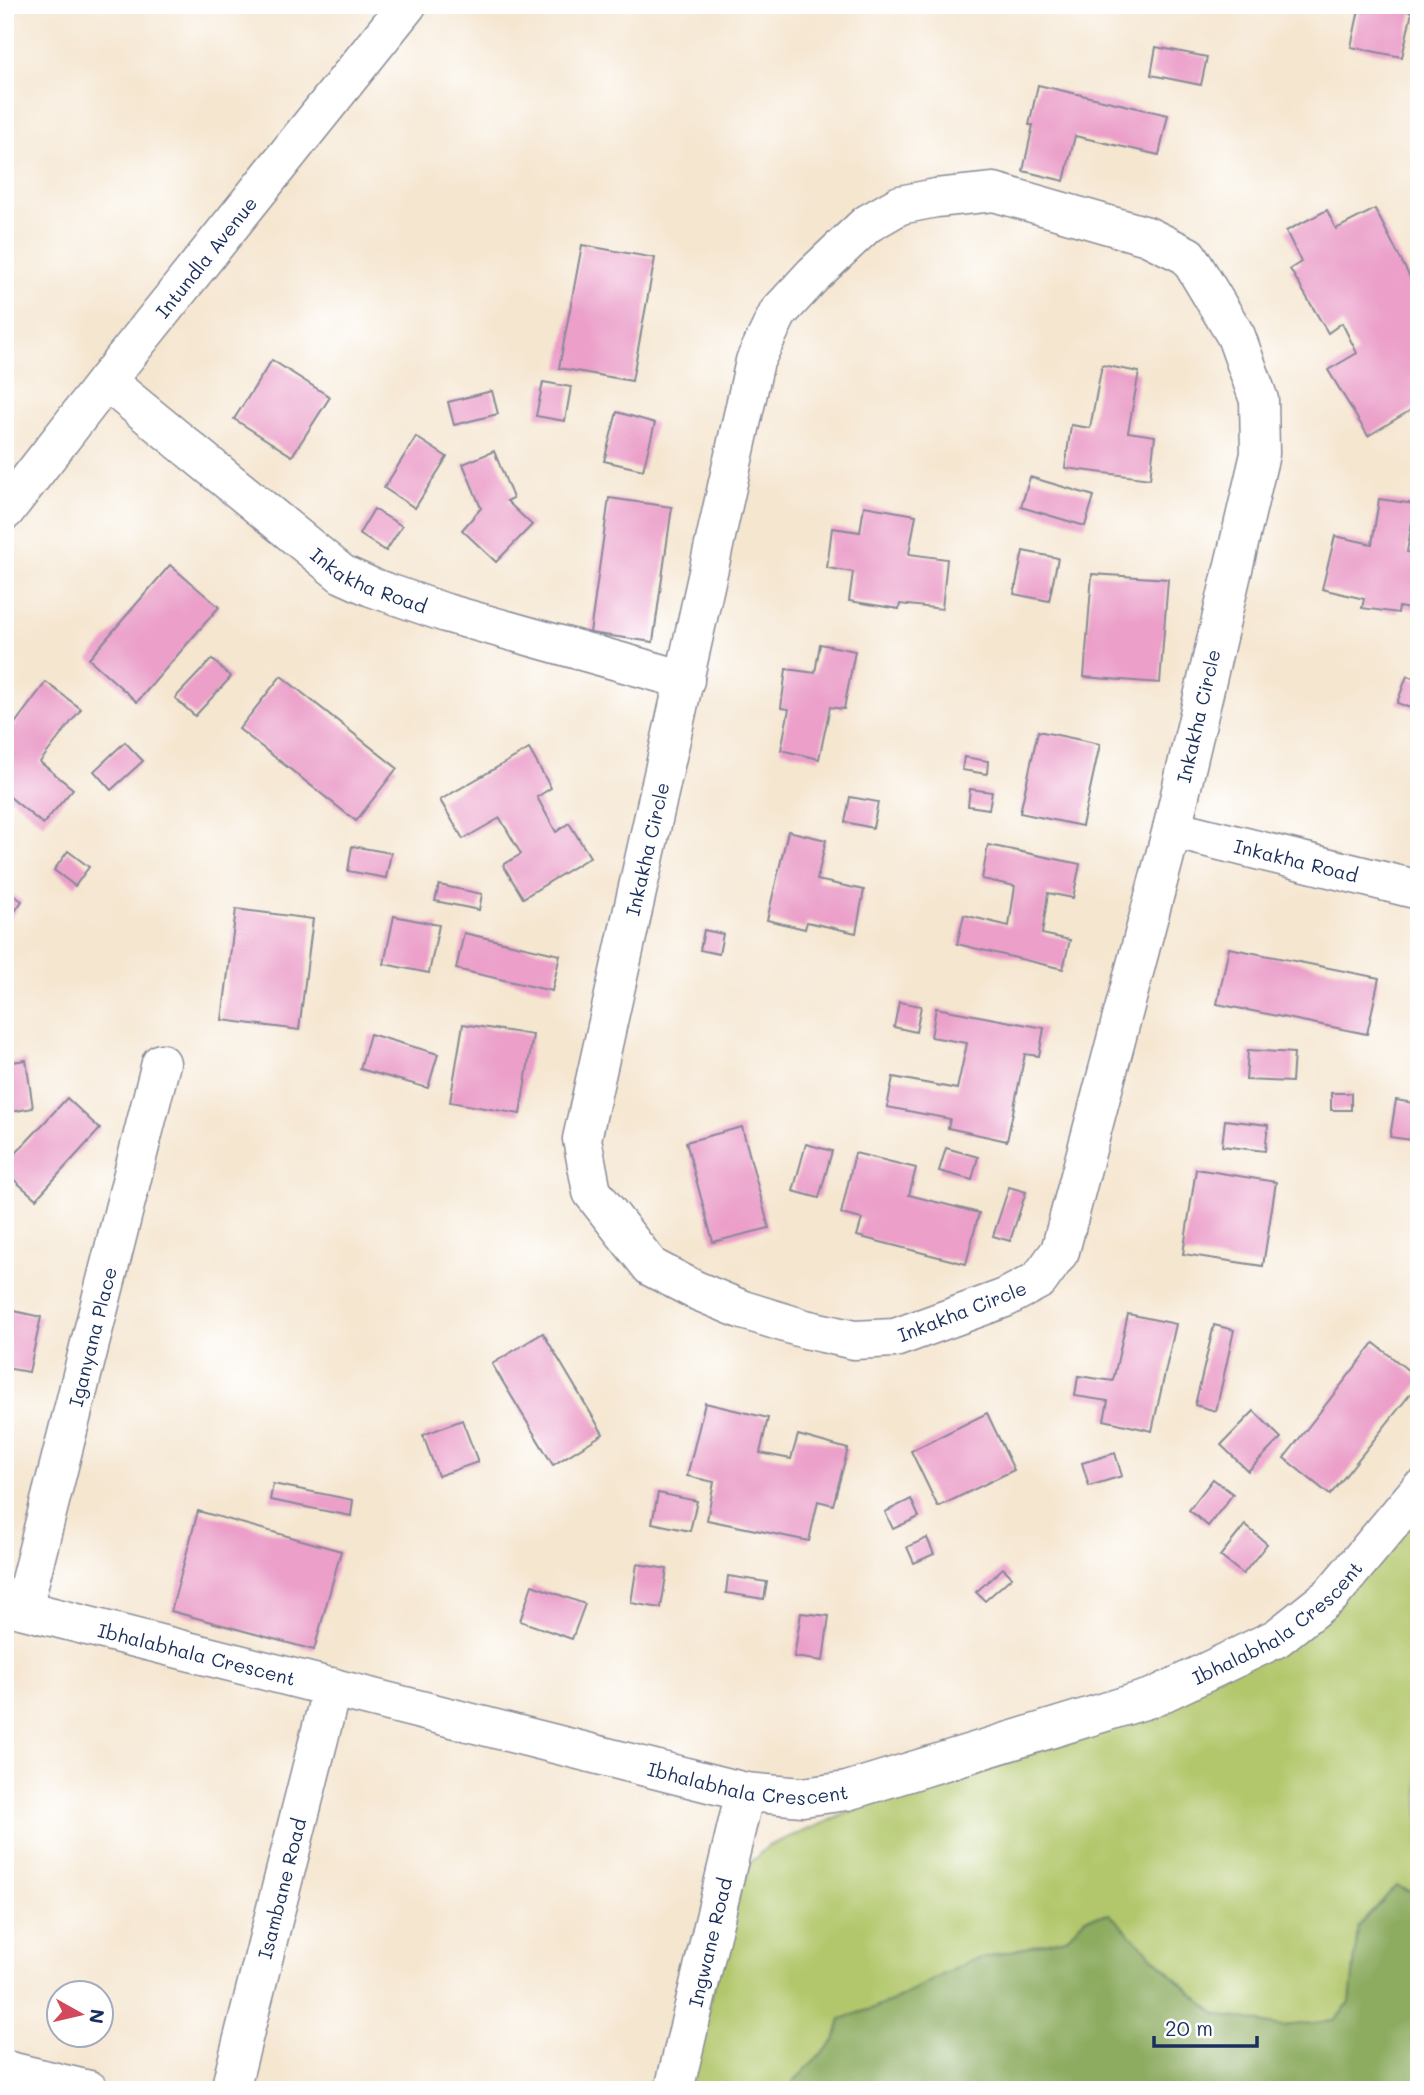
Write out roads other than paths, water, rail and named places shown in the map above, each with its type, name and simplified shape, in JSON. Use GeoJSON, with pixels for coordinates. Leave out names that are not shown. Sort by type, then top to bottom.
{"type":"FeatureCollection","features":[{"type":"Feature","properties":{"kind":"street","name":"Intundla Avenue"},"geometry":{"type":"LineString","coordinates":[[5,511],[407,5]]}},
{"type":"Feature","properties":{"kind":"street","name":"Inkakha Circle"},"geometry":{"type":"LineString","coordinates":[[995,192],[1147,236],[1188,256],[1236,336],[1259,400],[1260,454],[1172,829],[1060,1251],[1039,1280],[1005,1298],[895,1338],[854,1339],[780,1322],[743,1310],[695,1290],[651,1267],[592,1192],[582,1139],[685,680],[755,361],[778,313],[814,274],[867,224],[900,205],[995,192]]}},
{"type":"Feature","properties":{"kind":"street","name":"Inkakha Road"},"geometry":{"type":"LineString","coordinates":[[106,381],[342,575],[446,613],[685,680]]}},
{"type":"Feature","properties":{"kind":"street","name":"Inkakha Road"},"geometry":{"type":"LineString","coordinates":[[1172,829],[1419,890]]}},
{"type":"Feature","properties":{"kind":"street","name":"Iganyana Place"},"geometry":{"type":"LineString","coordinates":[[14,1607],[161,1063]]}},
{"type":"Feature","properties":{"kind":"street","name":"Ibhalabhala Crescent"},"geometry":{"type":"LineString","coordinates":[[14,1607],[745,1793],[803,1797],[846,1791],[1154,1697],[1277,1639],[1331,1595],[1419,1490]]}},
{"type":"Feature","properties":{"kind":"street","name":"Isambane Road"},"geometry":{"type":"LineString","coordinates":[[230,2090],[332,1688]]}},
{"type":"Feature","properties":{"kind":"street","name":"Ingwane Road"},"geometry":{"type":"LineString","coordinates":[[674,2090],[745,1793]]}},
{"type":"Feature","properties":{"kind":"street"},"geometry":{"type":"LineString","coordinates":[[5,2070],[89,2090]]}}]}
